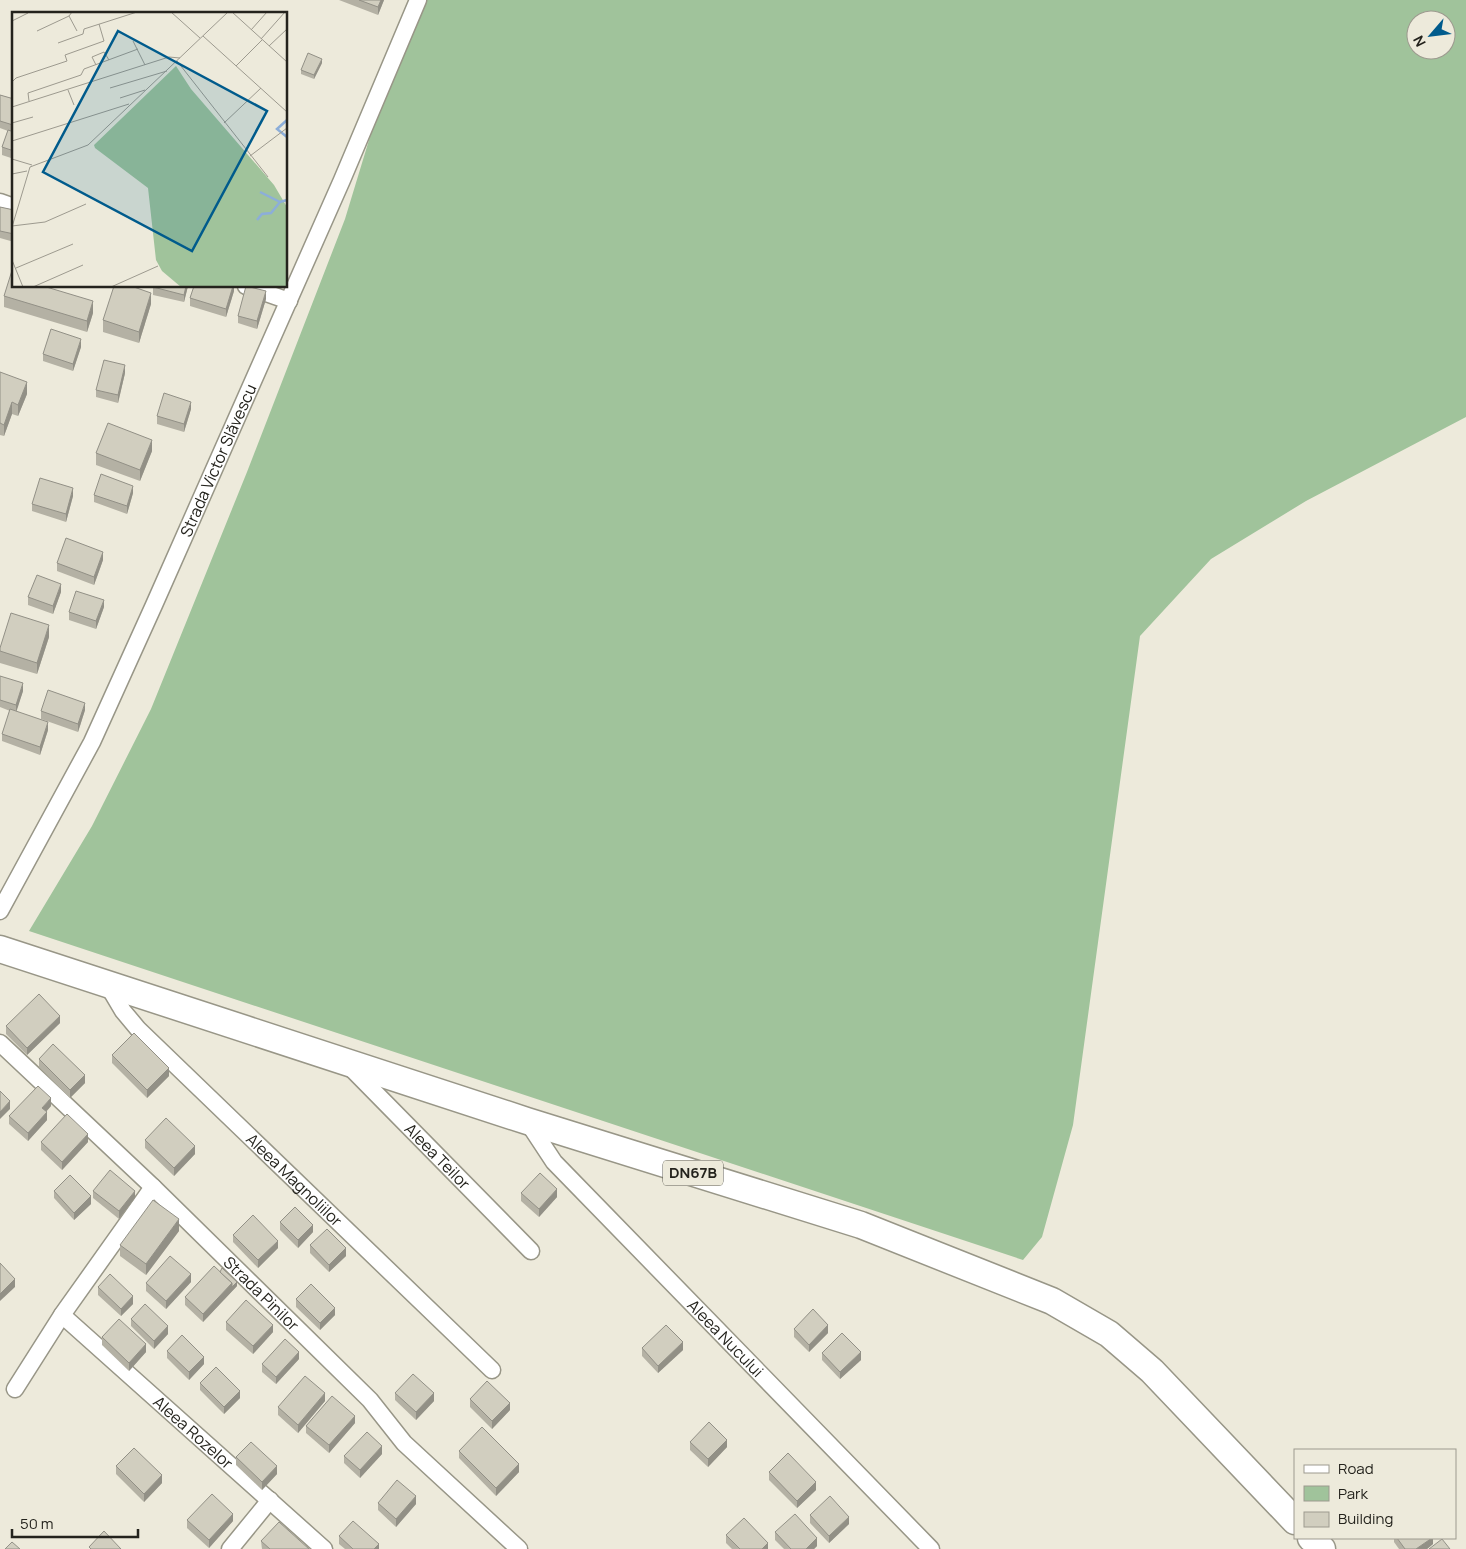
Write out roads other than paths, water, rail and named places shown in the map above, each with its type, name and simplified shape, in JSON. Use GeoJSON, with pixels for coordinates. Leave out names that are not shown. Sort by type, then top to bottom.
{"type":"FeatureCollection","features":[{"type":"Feature","properties":{"kind":"main road","name":"DN67B"},"geometry":{"type":"LineString","coordinates":[[8,952],[527,1121],[861,1225],[1052,1301],[1109,1334],[1152,1371],[1294,1520]]}},
{"type":"Feature","properties":{"kind":"main road"},"geometry":{"type":"LineString","coordinates":[[1312,1539],[1322,1549]]}},
{"type":"Feature","properties":{"kind":"street","name":"Strada Victor Slăvescu"},"geometry":{"type":"LineString","coordinates":[[0,912],[92,742],[289,301],[418,0]]}},
{"type":"Feature","properties":{"kind":"street"},"geometry":{"type":"LineString","coordinates":[[0,202],[12,206]]}},
{"type":"Feature","properties":{"kind":"street"},"geometry":{"type":"LineString","coordinates":[[252,288],[289,301]]}},
{"type":"Feature","properties":{"kind":"street","name":"Aleea Magnoliilor"},"geometry":{"type":"LineString","coordinates":[[107,984],[122,1011],[138,1029],[492,1370]]}},
{"type":"Feature","properties":{"kind":"street","name":"Strada Pinilor"},"geometry":{"type":"LineString","coordinates":[[0,1043],[153,1187],[370,1400],[404,1443],[519,1549]]}},
{"type":"Feature","properties":{"kind":"street","name":"Aleea Teilor"},"geometry":{"type":"LineString","coordinates":[[345,1062],[531,1251]]}},
{"type":"Feature","properties":{"kind":"street","name":"Aleea Nucului"},"geometry":{"type":"LineString","coordinates":[[527,1121],[554,1162],[931,1549]]}},
{"type":"Feature","properties":{"kind":"street"},"geometry":{"type":"LineString","coordinates":[[15,1389],[62,1315],[153,1187]]}},
{"type":"Feature","properties":{"kind":"street","name":"Aleea Rozelor"},"geometry":{"type":"LineString","coordinates":[[62,1315],[324,1549]]}},
{"type":"Feature","properties":{"kind":"street"},"geometry":{"type":"LineString","coordinates":[[230,1549],[270,1500]]}}]}
